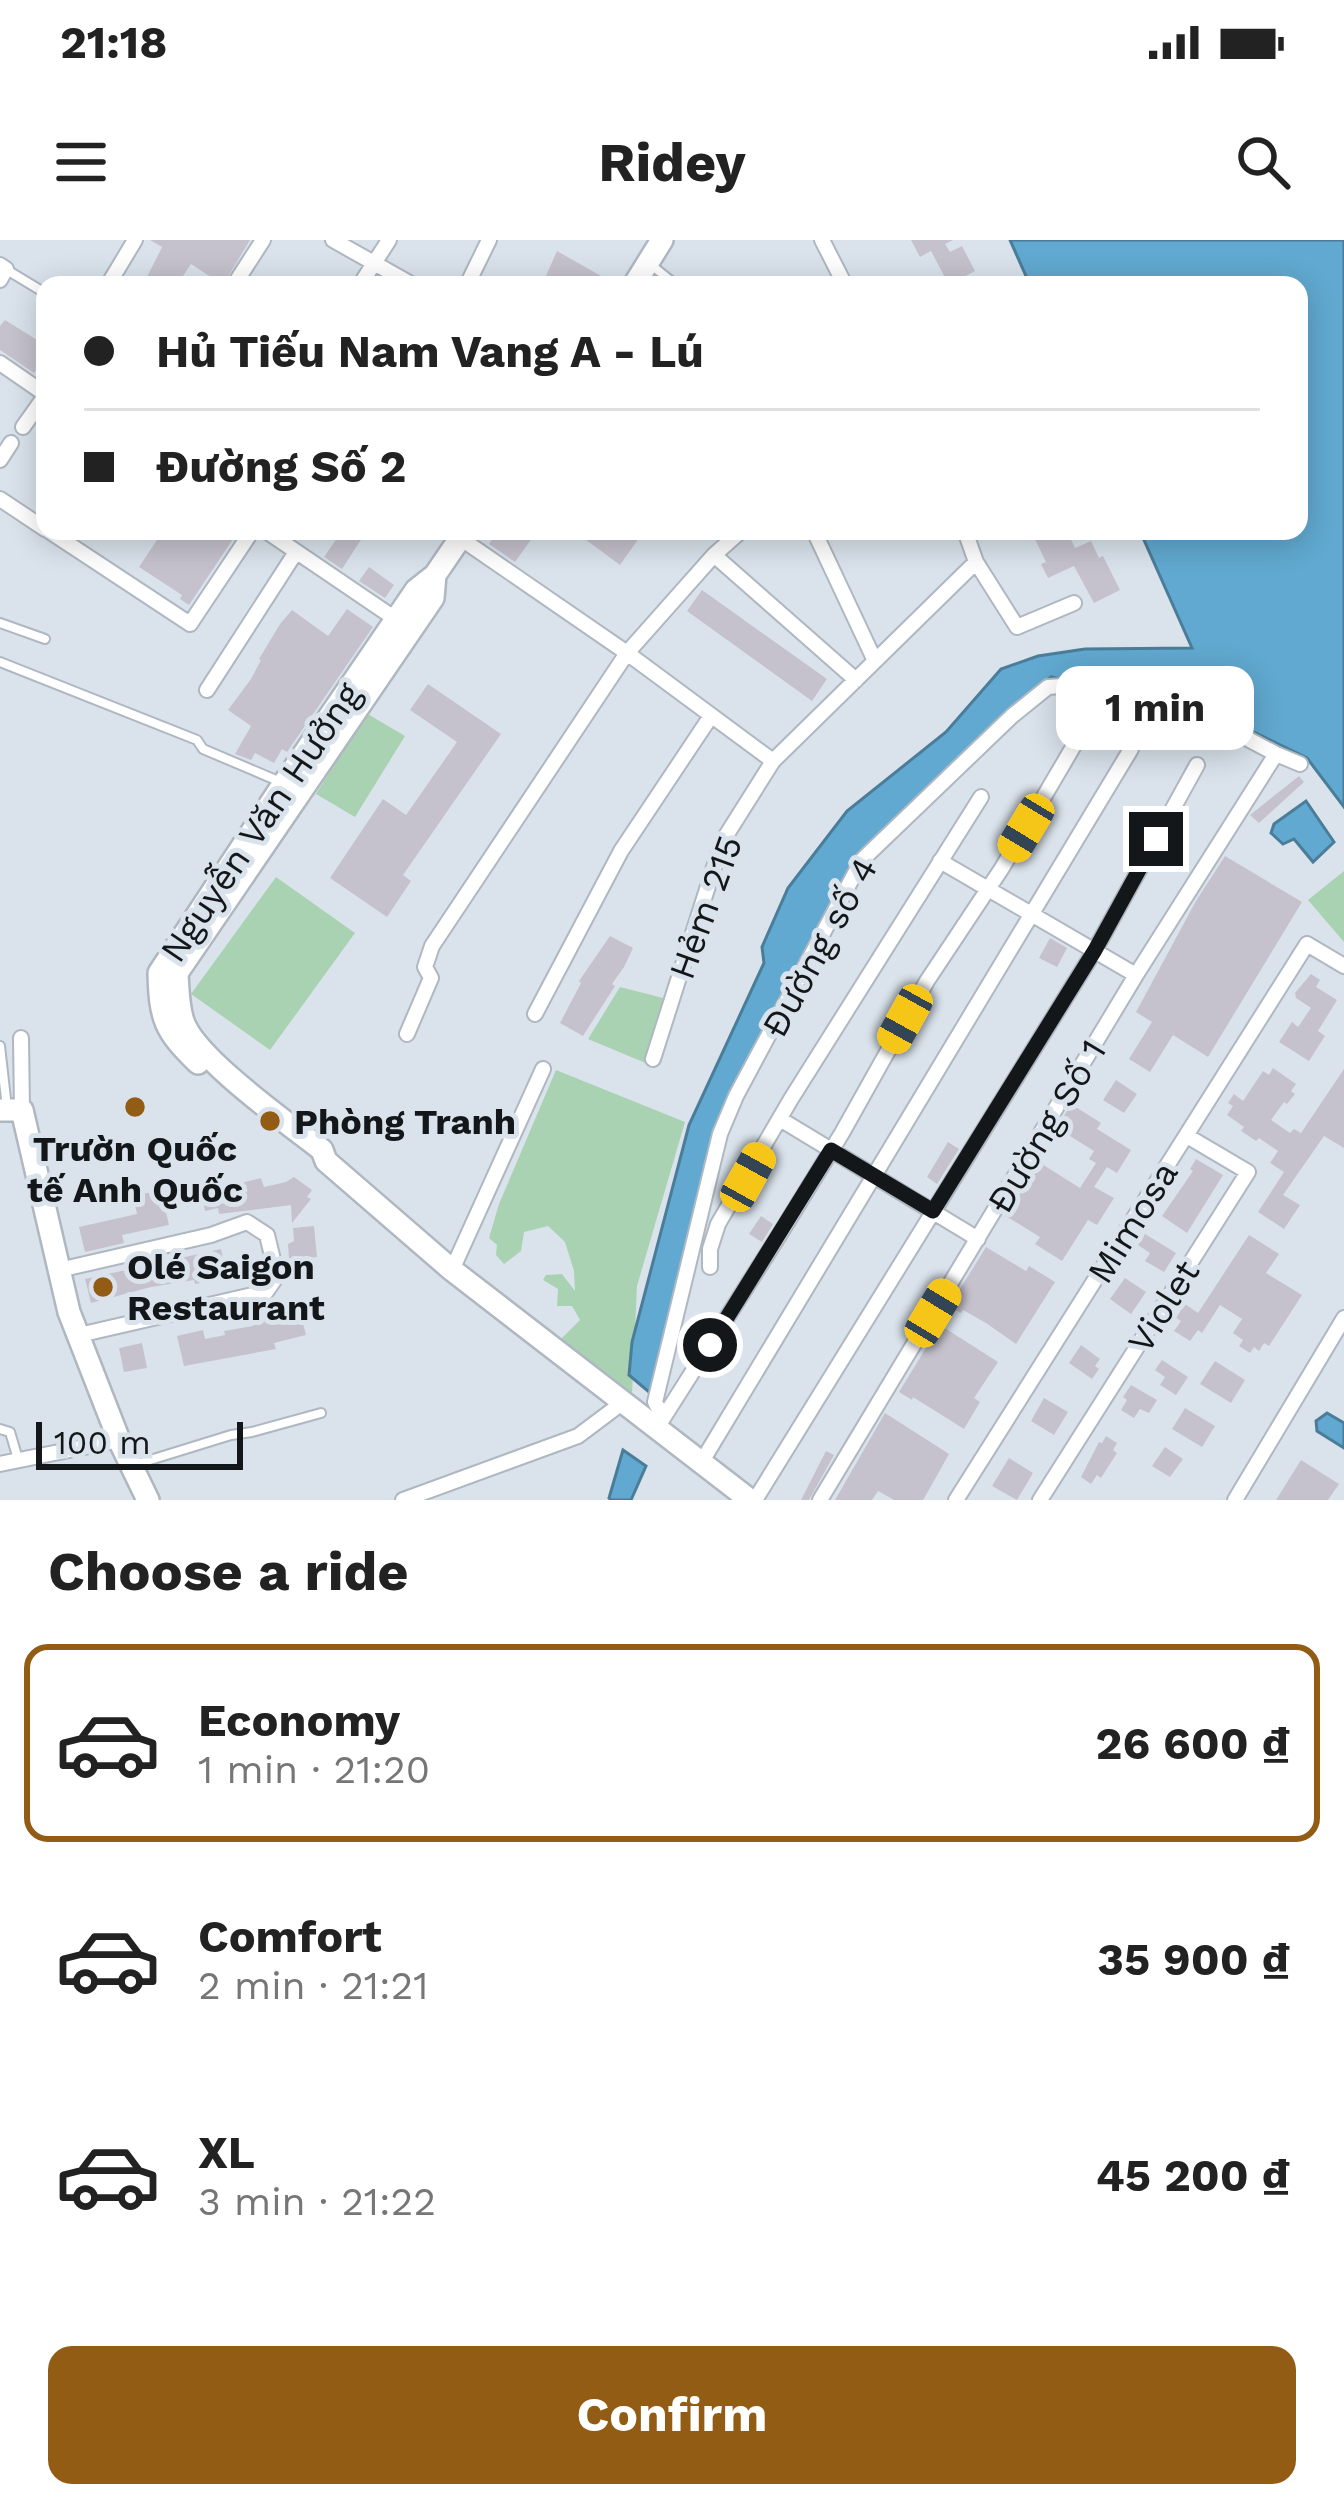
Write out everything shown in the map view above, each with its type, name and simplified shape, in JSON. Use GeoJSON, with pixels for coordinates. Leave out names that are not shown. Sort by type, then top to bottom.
{"type":"FeatureCollection","features":[{"type":"Feature","properties":{"kind":"main road"},"geometry":{"type":"LineString","coordinates":[[640,276],[662,240]]}},
{"type":"Feature","properties":{"kind":"main road","name":"Nguyễn Văn Hưởng"},"geometry":{"type":"LineString","coordinates":[[326,1161],[322,1150],[240,1086],[189,1034],[182,1020],[177,973],[357,693],[416,590],[435,575],[458,540]]}},
{"type":"Feature","properties":{"kind":"main road","name":"Nguyễn Văn Hưởng"},"geometry":{"type":"LineString","coordinates":[[435,575],[433,598],[284,783],[159,974],[160,1002],[171,1036],[233,1097],[313,1158],[326,1161],[452,1270],[752,1500]]}},
{"type":"Feature","properties":{"kind":"main road"},"geometry":{"type":"LineString","coordinates":[[10,1110],[69,1312],[148,1500]]}},
{"type":"Feature","properties":{"kind":"street"},"geometry":{"type":"LineString","coordinates":[[113,276],[135,240]]}},
{"type":"Feature","properties":{"kind":"street"},"geometry":{"type":"LineString","coordinates":[[240,276],[263,240]]}},
{"type":"Feature","properties":{"kind":"street"},"geometry":{"type":"LineString","coordinates":[[333,240],[396,276]]}},
{"type":"Feature","properties":{"kind":"street"},"geometry":{"type":"LineString","coordinates":[[366,276],[389,240]]}},
{"type":"Feature","properties":{"kind":"street"},"geometry":{"type":"LineString","coordinates":[[471,276],[489,240]]}},
{"type":"Feature","properties":{"kind":"street"},"geometry":{"type":"LineString","coordinates":[[822,240],[840,276]]}},
{"type":"Feature","properties":{"kind":"street"},"geometry":{"type":"LineString","coordinates":[[0,363],[36,389]]}},
{"type":"Feature","properties":{"kind":"street"},"geometry":{"type":"LineString","coordinates":[[23,427],[36,408]]}},
{"type":"Feature","properties":{"kind":"street"},"geometry":{"type":"LineString","coordinates":[[0,460],[11,443]]}},
{"type":"Feature","properties":{"kind":"street"},"geometry":{"type":"LineString","coordinates":[[0,499],[36,523]]}},
{"type":"Feature","properties":{"kind":"street"},"geometry":{"type":"LineString","coordinates":[[62,540],[190,624],[246,540]]}},
{"type":"Feature","properties":{"kind":"street"},"geometry":{"type":"LineString","coordinates":[[279,540],[397,620]]}},
{"type":"Feature","properties":{"kind":"street"},"geometry":{"type":"LineString","coordinates":[[470,540],[773,761]]}},
{"type":"Feature","properties":{"kind":"street"},"geometry":{"type":"LineString","coordinates":[[407,1034],[431,978],[425,967],[432,946],[627,653],[731,540]]}},
{"type":"Feature","properties":{"kind":"street"},"geometry":{"type":"LineString","coordinates":[[818,540],[875,661]]}},
{"type":"Feature","properties":{"kind":"street"},"geometry":{"type":"LineString","coordinates":[[968,540],[976,562],[1017,627],[1074,603]]}},
{"type":"Feature","properties":{"kind":"street"},"geometry":{"type":"LineString","coordinates":[[207,690],[296,552]]}},
{"type":"Feature","properties":{"kind":"street"},"geometry":{"type":"LineString","coordinates":[[714,555],[856,680]]}},
{"type":"Feature","properties":{"kind":"street","name":"Hẻm 215"},"geometry":{"type":"LineString","coordinates":[[653,1059],[722,842],[773,761],[976,562]]}},
{"type":"Feature","properties":{"kind":"street","name":"Đường số 4"},"geometry":{"type":"LineString","coordinates":[[656,1424],[655,1402],[720,1134],[862,860],[1048,687],[1061,686],[1102,701]]}},
{"type":"Feature","properties":{"kind":"street"},"geometry":{"type":"LineString","coordinates":[[656,1424],[831,1150],[927,981],[1102,701],[1231,730],[1300,764]]}},
{"type":"Feature","properties":{"kind":"street"},"geometry":{"type":"LineString","coordinates":[[535,1014],[621,851],[712,716]]}},
{"type":"Feature","properties":{"kind":"street"},"geometry":{"type":"LineString","coordinates":[[700,1463],[1131,749]]}},
{"type":"Feature","properties":{"kind":"street","name":"Đường Số 1"},"geometry":{"type":"LineString","coordinates":[[820,1500],[1136,975],[1276,754]]}},
{"type":"Feature","properties":{"kind":"street"},"geometry":{"type":"LineString","coordinates":[[752,1500],[1095,950],[1198,765]]}},
{"type":"Feature","properties":{"kind":"street"},"geometry":{"type":"LineString","coordinates":[[710,1267],[718,1224],[981,797]]}},
{"type":"Feature","properties":{"kind":"street"},"geometry":{"type":"LineString","coordinates":[[940,861],[1136,975]]}},
{"type":"Feature","properties":{"kind":"street","name":"Mimosa"},"geometry":{"type":"LineString","coordinates":[[956,1500],[1313,941],[1344,966]]}},
{"type":"Feature","properties":{"kind":"street"},"geometry":{"type":"LineString","coordinates":[[10,1110],[21,1038]]}},
{"type":"Feature","properties":{"kind":"street"},"geometry":{"type":"LineString","coordinates":[[452,1270],[543,1069]]}},
{"type":"Feature","properties":{"kind":"street"},"geometry":{"type":"LineString","coordinates":[[780,1119],[977,1239]]}},
{"type":"Feature","properties":{"kind":"street","name":"Violet"},"geometry":{"type":"LineString","coordinates":[[1040,1500],[1248,1172],[1187,1136]]}},
{"type":"Feature","properties":{"kind":"street"},"geometry":{"type":"LineString","coordinates":[[59,1270],[248,1222],[267,1235],[277,1276],[266,1292],[79,1335]]}},
{"type":"Feature","properties":{"kind":"street"},"geometry":{"type":"LineString","coordinates":[[1235,1500],[1344,1318]]}},
{"type":"Feature","properties":{"kind":"street"},"geometry":{"type":"LineString","coordinates":[[403,1500],[578,1436],[622,1403]]}},
{"type":"Feature","properties":{"kind":"street"},"geometry":{"type":"LineString","coordinates":[[0,1464],[119,1440]]}},
{"type":"Feature","properties":{"kind":"lane"},"geometry":{"type":"LineString","coordinates":[[649,263],[665,276]]}},
{"type":"Feature","properties":{"kind":"lane"},"geometry":{"type":"LineString","coordinates":[[2,271],[36,288]]}},
{"type":"Feature","properties":{"kind":"lane"},"geometry":{"type":"LineString","coordinates":[[0,622],[45,639]]}},
{"type":"Feature","properties":{"kind":"lane"},"geometry":{"type":"LineString","coordinates":[[0,662],[197,740],[202,749],[284,783]]}},
{"type":"Feature","properties":{"kind":"lane"},"geometry":{"type":"LineString","coordinates":[[0,1046],[10,1110]]}},
{"type":"Feature","properties":{"kind":"lane"},"geometry":{"type":"LineString","coordinates":[[134,1466],[321,1413]]}},
{"type":"Feature","properties":{"kind":"lane"},"geometry":{"type":"LineString","coordinates":[[0,1429],[10,1432],[18,1460]]}},
{"type":"Feature","properties":{"kind":"green space"},"geometry":{"type":"Polygon","coordinates":[[[366,713],[405,736],[355,817],[316,794],[366,713]]]}},
{"type":"Feature","properties":{"kind":"green space"},"geometry":{"type":"Polygon","coordinates":[[[1344,871],[1344,942],[1308,900],[1344,871]]]}},
{"type":"Feature","properties":{"kind":"green space"},"geometry":{"type":"Polygon","coordinates":[[[276,877],[355,933],[270,1050],[191,994],[276,877]]]}},
{"type":"Feature","properties":{"kind":"green space"},"geometry":{"type":"Polygon","coordinates":[[[620,987],[667,999],[648,1064],[588,1039],[620,987]]]}},
{"type":"Feature","properties":{"kind":"green space"},"geometry":{"type":"Polygon","coordinates":[[[556,1070],[685,1122],[637,1286],[632,1394],[561,1339],[580,1320],[572,1306],[557,1306],[558,1289],[543,1280],[546,1275],[562,1274],[575,1291],[565,1242],[548,1226],[524,1232],[521,1251],[504,1264],[489,1238],[556,1070]]]}},
{"type":"Feature","properties":{"kind":"water"},"geometry":{"type":"Polygon","coordinates":[[[1010,240],[1344,240],[1344,807],[1307,758],[1231,721],[1051,677],[854,858],[716,1126],[649,1392],[629,1375],[632,1342],[689,1125],[764,963],[762,947],[788,888],[847,811],[946,732],[1001,669],[1038,656],[1085,649],[1192,648],[1144,540],[1308,540],[1308,276],[1026,276],[1010,240]]]}},
{"type":"Feature","properties":{"kind":"water"},"geometry":{"type":"Polygon","coordinates":[[[1306,801],[1334,842],[1313,862],[1294,839],[1283,844],[1271,833],[1274,824],[1306,801]]]}},
{"type":"Feature","properties":{"kind":"water"},"geometry":{"type":"Polygon","coordinates":[[[1327,1413],[1344,1423],[1344,1448],[1317,1431],[1316,1421],[1327,1413]]]}},
{"type":"Feature","properties":{"kind":"water"},"geometry":{"type":"Polygon","coordinates":[[[623,1450],[646,1466],[631,1500],[611,1500],[609,1498],[623,1450]]]}},
{"type":"Feature","properties":{"kind":"building"},"geometry":{"type":"Polygon","coordinates":[[[150,240],[250,240],[228,276],[209,276],[191,264],[183,276],[148,276],[162,247],[150,240]]]}},
{"type":"Feature","properties":{"kind":"building"},"geometry":{"type":"Polygon","coordinates":[[[911,240],[953,240],[945,244],[950,252],[962,246],[975,271],[944,276],[931,251],[920,257],[911,240]]]}},
{"type":"Feature","properties":{"kind":"building"},"geometry":{"type":"Polygon","coordinates":[[[557,251],[601,276],[546,276],[557,251]]]}},
{"type":"Feature","properties":{"kind":"building"},"geometry":{"type":"Polygon","coordinates":[[[5,320],[36,339],[34,373],[0,350],[0,326],[5,320]]]}},
{"type":"Feature","properties":{"kind":"building"},"geometry":{"type":"Polygon","coordinates":[[[157,540],[232,540],[189,605],[180,599],[182,595],[139,567],[157,540]]]}},
{"type":"Feature","properties":{"kind":"building"},"geometry":{"type":"Polygon","coordinates":[[[336,540],[361,540],[342,569],[324,557],[336,540]]]}},
{"type":"Feature","properties":{"kind":"building"},"geometry":{"type":"Polygon","coordinates":[[[492,540],[531,540],[515,562],[489,544],[492,540]]]}},
{"type":"Feature","properties":{"kind":"building"},"geometry":{"type":"Polygon","coordinates":[[[586,540],[638,540],[620,565],[586,540]]]}},
{"type":"Feature","properties":{"kind":"building"},"geometry":{"type":"Polygon","coordinates":[[[1035,540],[1071,540],[1075,548],[1091,541],[1120,590],[1094,603],[1074,566],[1048,578],[1041,564],[1046,562],[1035,540]]]}},
{"type":"Feature","properties":{"kind":"building"},"geometry":{"type":"Polygon","coordinates":[[[369,567],[394,585],[385,598],[359,581],[369,567]]]}},
{"type":"Feature","properties":{"kind":"building"},"geometry":{"type":"Polygon","coordinates":[[[702,590],[827,679],[812,701],[687,611],[702,590]]]}},
{"type":"Feature","properties":{"kind":"building"},"geometry":{"type":"Polygon","coordinates":[[[347,609],[373,627],[287,752],[282,749],[274,763],[255,753],[251,760],[235,754],[251,726],[228,710],[251,679],[280,624],[292,610],[328,636],[347,609]]]}},
{"type":"Feature","properties":{"kind":"building"},"geometry":{"type":"Polygon","coordinates":[[[428,684],[501,734],[403,875],[411,881],[387,917],[330,878],[383,799],[406,815],[457,742],[410,710],[428,684]]]}},
{"type":"Feature","properties":{"kind":"building"},"geometry":{"type":"Polygon","coordinates":[[[1299,776],[1304,782],[1259,823],[1250,815],[1299,776]]]}},
{"type":"Feature","properties":{"kind":"building"},"geometry":{"type":"Polygon","coordinates":[[[1225,856],[1302,902],[1208,1057],[1173,1035],[1150,1072],[1129,1059],[1152,1022],[1136,1012],[1225,856]]]}},
{"type":"Feature","properties":{"kind":"building"},"geometry":{"type":"Polygon","coordinates":[[[610,936],[633,948],[583,1036],[560,1023],[579,981],[610,936]]]}},
{"type":"Feature","properties":{"kind":"building"},"geometry":{"type":"Polygon","coordinates":[[[1050,938],[1067,948],[1057,967],[1039,958],[1050,938]]]}},
{"type":"Feature","properties":{"kind":"building"},"geometry":{"type":"Polygon","coordinates":[[[1311,974],[1320,980],[1316,987],[1337,1000],[1318,1031],[1325,1036],[1309,1061],[1279,1042],[1292,1022],[1298,1027],[1311,1008],[1295,993],[1311,974]]]}},
{"type":"Feature","properties":{"kind":"building"},"geometry":{"type":"Polygon","coordinates":[[[1273,1068],[1296,1084],[1291,1091],[1295,1094],[1271,1120],[1290,1133],[1294,1129],[1301,1133],[1344,1069],[1344,1148],[1324,1136],[1283,1195],[1300,1205],[1284,1229],[1258,1212],[1284,1172],[1270,1163],[1278,1151],[1241,1131],[1244,1127],[1227,1115],[1234,1094],[1243,1101],[1263,1071],[1269,1075],[1273,1068]]]}},
{"type":"Feature","properties":{"kind":"building"},"geometry":{"type":"Polygon","coordinates":[[[1116,1080],[1137,1094],[1124,1113],[1103,1100],[1116,1080]]]}},
{"type":"Feature","properties":{"kind":"building"},"geometry":{"type":"Polygon","coordinates":[[[1071,1104],[1101,1123],[1097,1129],[1131,1150],[1117,1173],[1107,1167],[1094,1187],[1114,1198],[1097,1225],[1088,1220],[1062,1261],[1035,1244],[1040,1237],[1004,1215],[1037,1161],[1080,1188],[1096,1163],[1089,1159],[1094,1151],[1057,1128],[1071,1104]]]}},
{"type":"Feature","properties":{"kind":"building"},"geometry":{"type":"Polygon","coordinates":[[[948,1142],[959,1149],[937,1184],[927,1177],[948,1142]]]}},
{"type":"Feature","properties":{"kind":"building"},"geometry":{"type":"Polygon","coordinates":[[[1196,1159],[1223,1175],[1187,1233],[1162,1216],[1196,1159]]]}},
{"type":"Feature","properties":{"kind":"building"},"geometry":{"type":"Polygon","coordinates":[[[294,1177],[312,1190],[307,1197],[311,1199],[292,1223],[291,1205],[219,1214],[218,1208],[205,1211],[200,1187],[261,1178],[264,1187],[294,1177]]]}},
{"type":"Feature","properties":{"kind":"building"},"geometry":{"type":"Polygon","coordinates":[[[161,1190],[169,1225],[122,1235],[124,1243],[85,1252],[79,1227],[137,1214],[133,1196],[161,1190]]]}},
{"type":"Feature","properties":{"kind":"building"},"geometry":{"type":"Polygon","coordinates":[[[761,1216],[773,1224],[762,1242],[749,1234],[761,1216]]]}},
{"type":"Feature","properties":{"kind":"building"},"geometry":{"type":"Polygon","coordinates":[[[314,1226],[317,1257],[289,1260],[293,1228],[314,1226]]]}},
{"type":"Feature","properties":{"kind":"building"},"geometry":{"type":"Polygon","coordinates":[[[1145,1234],[1176,1253],[1164,1272],[1145,1261],[1150,1253],[1138,1245],[1145,1234]]]}},
{"type":"Feature","properties":{"kind":"building"},"geometry":{"type":"Polygon","coordinates":[[[1249,1235],[1279,1254],[1266,1273],[1302,1295],[1269,1346],[1264,1343],[1259,1351],[1254,1347],[1250,1353],[1239,1346],[1243,1340],[1233,1333],[1242,1319],[1220,1305],[1202,1333],[1198,1330],[1190,1341],[1174,1331],[1185,1304],[1198,1313],[1249,1235]]]}},
{"type":"Feature","properties":{"kind":"building"},"geometry":{"type":"Polygon","coordinates":[[[986,1247],[1055,1282],[1016,1344],[963,1310],[949,1307],[986,1247]]]}},
{"type":"Feature","properties":{"kind":"building"},"geometry":{"type":"Polygon","coordinates":[[[221,1249],[227,1278],[151,1287],[91,1303],[85,1279],[221,1249]]]}},
{"type":"Feature","properties":{"kind":"building"},"geometry":{"type":"Polygon","coordinates":[[[1125,1278],[1146,1292],[1131,1314],[1110,1299],[1125,1278]]]}},
{"type":"Feature","properties":{"kind":"building"},"geometry":{"type":"Polygon","coordinates":[[[299,1308],[306,1335],[274,1343],[276,1349],[184,1366],[177,1336],[203,1330],[205,1339],[225,1335],[224,1331],[253,1326],[252,1321],[299,1308]]]}},
{"type":"Feature","properties":{"kind":"building"},"geometry":{"type":"Polygon","coordinates":[[[940,1325],[998,1362],[974,1398],[980,1402],[964,1429],[899,1392],[940,1325]]]}},
{"type":"Feature","properties":{"kind":"building"},"geometry":{"type":"Polygon","coordinates":[[[142,1343],[147,1368],[124,1372],[119,1348],[142,1343]]]}},
{"type":"Feature","properties":{"kind":"building"},"geometry":{"type":"Polygon","coordinates":[[[1081,1345],[1100,1359],[1092,1379],[1069,1363],[1081,1345]]]}},
{"type":"Feature","properties":{"kind":"building"},"geometry":{"type":"Polygon","coordinates":[[[1162,1360],[1188,1377],[1176,1395],[1160,1385],[1165,1377],[1155,1370],[1162,1360]]]}},
{"type":"Feature","properties":{"kind":"building"},"geometry":{"type":"Polygon","coordinates":[[[1215,1361],[1245,1380],[1231,1403],[1200,1384],[1215,1361]]]}},
{"type":"Feature","properties":{"kind":"building"},"geometry":{"type":"Polygon","coordinates":[[[1131,1385],[1157,1400],[1149,1413],[1140,1409],[1134,1418],[1121,1410],[1131,1385]]]}},
{"type":"Feature","properties":{"kind":"building"},"geometry":{"type":"Polygon","coordinates":[[[1044,1398],[1068,1412],[1054,1435],[1031,1421],[1044,1398]]]}},
{"type":"Feature","properties":{"kind":"building"},"geometry":{"type":"Polygon","coordinates":[[[1185,1408],[1215,1426],[1202,1447],[1172,1429],[1185,1408]]]}},
{"type":"Feature","properties":{"kind":"building"},"geometry":{"type":"Polygon","coordinates":[[[885,1413],[949,1454],[930,1488],[923,1500],[894,1500],[878,1491],[872,1500],[835,1500],[885,1413]]]}},
{"type":"Feature","properties":{"kind":"building"},"geometry":{"type":"Polygon","coordinates":[[[1106,1436],[1117,1443],[1113,1450],[1117,1453],[1101,1478],[1097,1475],[1091,1484],[1081,1477],[1106,1436]]]}},
{"type":"Feature","properties":{"kind":"building"},"geometry":{"type":"Polygon","coordinates":[[[1165,1447],[1183,1459],[1170,1477],[1152,1466],[1165,1447]]]}},
{"type":"Feature","properties":{"kind":"building"},"geometry":{"type":"Polygon","coordinates":[[[826,1451],[834,1455],[809,1500],[801,1500],[826,1451]]]}},
{"type":"Feature","properties":{"kind":"building"},"geometry":{"type":"Polygon","coordinates":[[[1009,1458],[1033,1473],[1017,1500],[992,1486],[1009,1458]]]}},
{"type":"Feature","properties":{"kind":"building"},"geometry":{"type":"Polygon","coordinates":[[[1301,1460],[1339,1484],[1328,1500],[1276,1500],[1301,1460]]]}},
{"type":"Feature","properties":{"kind":"place","name":"Trườn Quốc tế Anh Quốc"},"geometry":{"type":"Point","coordinates":[135,1107]}},
{"type":"Feature","properties":{"kind":"place","name":"Phòng Tranh"},"geometry":{"type":"Point","coordinates":[270,1121]}},
{"type":"Feature","properties":{"kind":"place","name":"Olé Saigon Restaurant"},"geometry":{"type":"Point","coordinates":[103,1287]}},
{"type":"Feature","properties":{"kind":"route"},"geometry":{"type":"LineString","coordinates":[[710,1345],[831,1150],[933,1211],[1095,950],[1156,839]]}}]}
